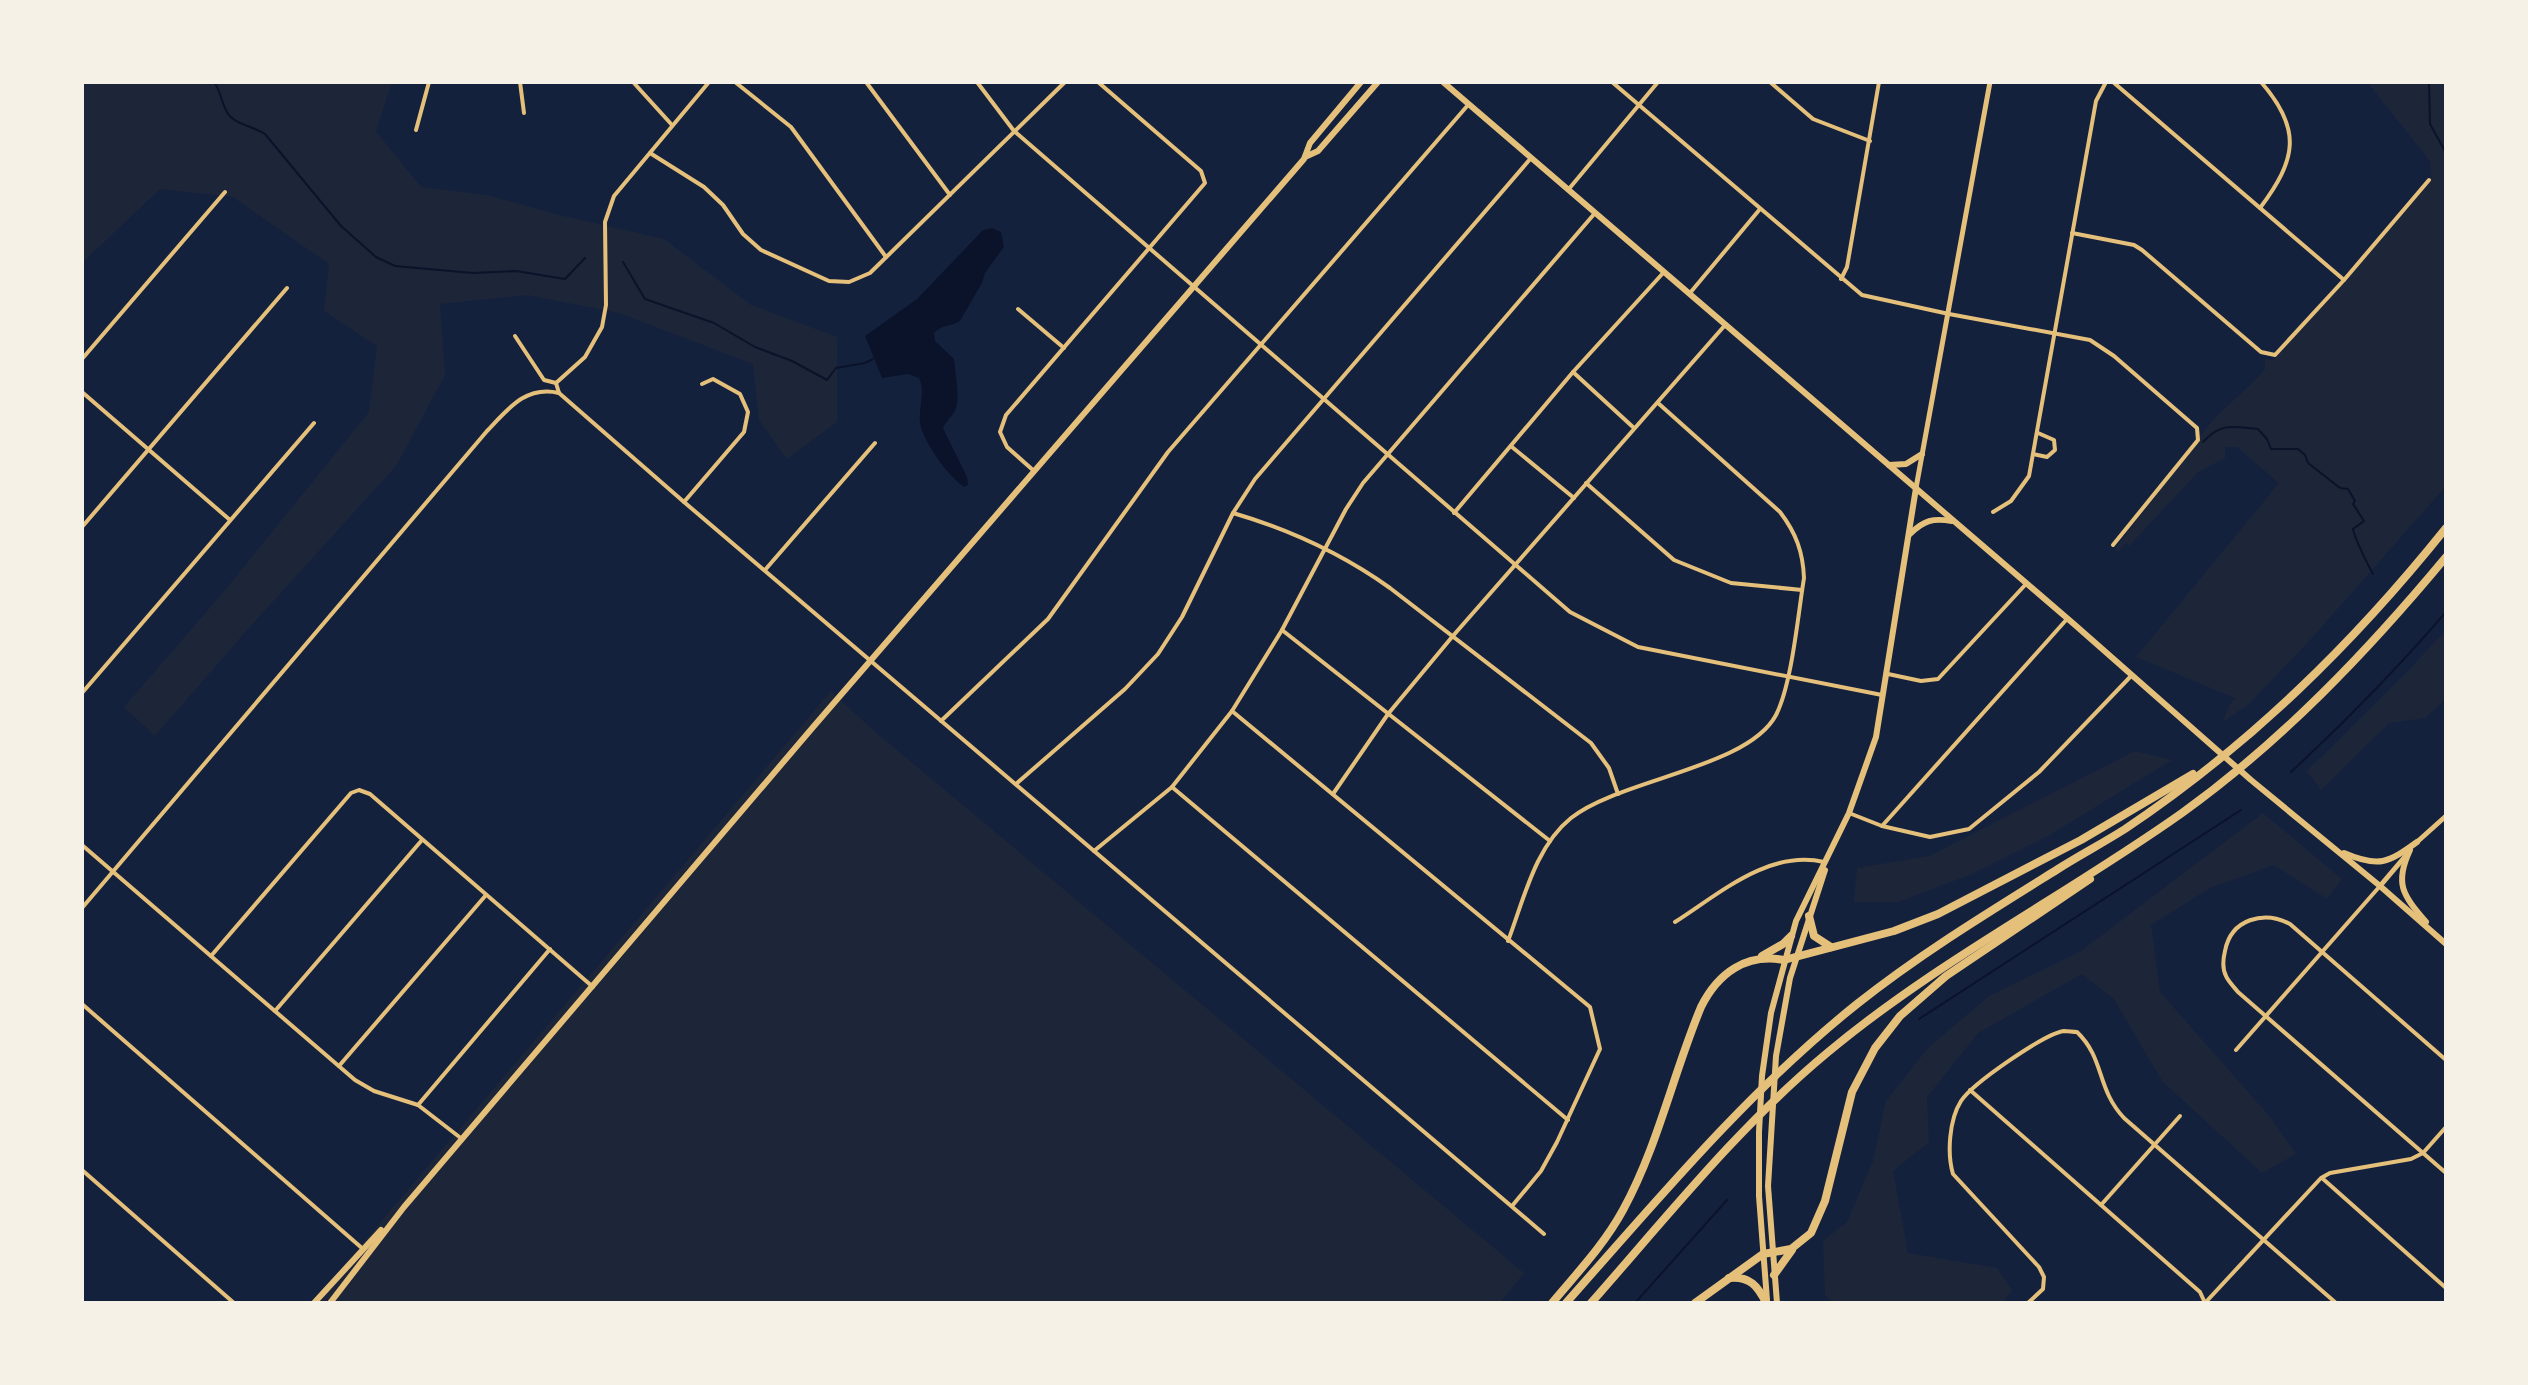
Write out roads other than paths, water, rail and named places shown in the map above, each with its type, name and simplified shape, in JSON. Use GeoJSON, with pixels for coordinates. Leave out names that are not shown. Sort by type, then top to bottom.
{"type":"FeatureCollection","features":[{"type":"Feature","properties":{"kind":"highway"},"geometry":{"type":"LineString","coordinates":[[1566,1303],[1708,1144],[1783,1068],[1849,1010],[1908,965],[2128,827],[2244,741],[2302,689],[2364,626],[2446,528]]}},
{"type":"Feature","properties":{"kind":"highway"},"geometry":{"type":"LineString","coordinates":[[1774,1275],[1786,1256],[1811,1233],[1822,1210],[1843,1119],[1855,1084],[1875,1048],[1900,1016],[1937,983],[2135,849],[2249,761],[2314,702],[2377,638],[2446,557]]}},
{"type":"Feature","properties":{"kind":"highway"},"geometry":{"type":"LineString","coordinates":[[1761,957],[1784,960],[1894,931],[1954,906],[2090,835],[2244,741]]}},
{"type":"Feature","properties":{"kind":"highway"},"geometry":{"type":"LineString","coordinates":[[1591,1303],[1736,1141],[1826,1053],[1948,963],[2139,842],[2196,802]]}},
{"type":"Feature","properties":{"kind":"highway"},"geometry":{"type":"LineString","coordinates":[[1809,916],[1814,936],[1832,947]]}},
{"type":"Feature","properties":{"kind":"highway"},"geometry":{"type":"LineString","coordinates":[[1552,1303],[1599,1247],[1623,1210],[1640,1176],[1704,1001],[1740,964],[1761,957],[1791,936]]}},
{"type":"Feature","properties":{"kind":"highway"},"geometry":{"type":"LineString","coordinates":[[1695,1303],[1768,1253],[1783,1252],[1799,1245]]}},
{"type":"Feature","properties":{"kind":"highway"},"geometry":{"type":"LineString","coordinates":[[1729,1279],[1749,1280],[1757,1286],[1767,1303]]}},
{"type":"Feature","properties":{"kind":"main road"},"geometry":{"type":"LineString","coordinates":[[314,1303],[366,1251],[869,661],[1194,287],[1305,157],[1310,143],[1361,82]]}},
{"type":"Feature","properties":{"kind":"main road"},"geometry":{"type":"LineString","coordinates":[[1305,157],[1318,151],[1378,82]]}},
{"type":"Feature","properties":{"kind":"main road"},"geometry":{"type":"LineString","coordinates":[[1443,82],[2251,780],[2446,944]]}},
{"type":"Feature","properties":{"kind":"main road"},"geometry":{"type":"LineString","coordinates":[[1887,464],[1906,464],[1922,454]]}},
{"type":"Feature","properties":{"kind":"main road"},"geometry":{"type":"LineString","coordinates":[[1767,1303],[1770,1133],[1784,1001],[1827,862],[1849,813],[1876,737],[1916,488]]}},
{"type":"Feature","properties":{"kind":"main road"},"geometry":{"type":"LineString","coordinates":[[1910,534],[1922,522],[1934,518],[1953,521]]}},
{"type":"Feature","properties":{"kind":"main road"},"geometry":{"type":"LineString","coordinates":[[2325,841],[2344,853],[2372,863],[2391,859],[2417,842]]}},
{"type":"Feature","properties":{"kind":"main road"},"geometry":{"type":"LineString","coordinates":[[2410,850],[2400,872],[2401,882],[2413,905],[2439,937]]}},
{"type":"Feature","properties":{"kind":"main road"},"geometry":{"type":"LineString","coordinates":[[1777,1303],[1768,1253],[1759,1144],[1763,1067],[1771,1013],[1791,936],[1807,895],[1827,862]]}},
{"type":"Feature","properties":{"kind":"main road"},"geometry":{"type":"LineString","coordinates":[[330,1303],[366,1251]]}},
{"type":"Feature","properties":{"kind":"street"},"geometry":{"type":"LineString","coordinates":[[416,130],[429,82]]}},
{"type":"Feature","properties":{"kind":"street"},"geometry":{"type":"LineString","coordinates":[[520,82],[524,113]]}},
{"type":"Feature","properties":{"kind":"street"},"geometry":{"type":"LineString","coordinates":[[633,82],[672,125]]}},
{"type":"Feature","properties":{"kind":"street"},"geometry":{"type":"LineString","coordinates":[[556,383],[585,357],[602,327],[606,305],[605,222],[614,196],[709,82]]}},
{"type":"Feature","properties":{"kind":"street"},"geometry":{"type":"LineString","coordinates":[[735,82],[791,127],[886,257]]}},
{"type":"Feature","properties":{"kind":"street"},"geometry":{"type":"LineString","coordinates":[[866,82],[950,195]]}},
{"type":"Feature","properties":{"kind":"street"},"geometry":{"type":"LineString","coordinates":[[977,82],[1014,131],[1570,612],[1638,647],[1884,696]]}},
{"type":"Feature","properties":{"kind":"street"},"geometry":{"type":"LineString","coordinates":[[650,153],[704,187],[723,205],[743,234],[761,250],[829,281],[849,282],[870,273],[1065,82]]}},
{"type":"Feature","properties":{"kind":"street"},"geometry":{"type":"LineString","coordinates":[[1034,471],[1007,447],[1000,432],[1006,415],[1205,183],[1201,171],[1098,82]]}},
{"type":"Feature","properties":{"kind":"street"},"geometry":{"type":"LineString","coordinates":[[1612,82],[1862,295],[2090,340],[2197,428],[2198,440],[2113,545]]}},
{"type":"Feature","properties":{"kind":"street"},"geometry":{"type":"LineString","coordinates":[[1568,190],[1658,82]]}},
{"type":"Feature","properties":{"kind":"street"},"geometry":{"type":"LineString","coordinates":[[1770,82],[1813,119],[1870,141]]}},
{"type":"Feature","properties":{"kind":"street"},"geometry":{"type":"LineString","coordinates":[[1841,279],[1847,267],[1879,82]]}},
{"type":"Feature","properties":{"kind":"street"},"geometry":{"type":"LineString","coordinates":[[1916,488],[1990,82]]}},
{"type":"Feature","properties":{"kind":"street"},"geometry":{"type":"LineString","coordinates":[[1993,512],[2008,504],[2029,476],[2096,101],[2106,82]]}},
{"type":"Feature","properties":{"kind":"street"},"geometry":{"type":"LineString","coordinates":[[2113,82],[2344,280]]}},
{"type":"Feature","properties":{"kind":"street"},"geometry":{"type":"LineString","coordinates":[[2260,208],[2280,181],[2290,147],[2283,110],[2261,82]]}},
{"type":"Feature","properties":{"kind":"street"},"geometry":{"type":"LineString","coordinates":[[941,721],[1048,619],[1168,452],[1468,105]]}},
{"type":"Feature","properties":{"kind":"street"},"geometry":{"type":"LineString","coordinates":[[1016,784],[1125,689],[1158,654],[1182,617],[1233,513],[1255,479],[1531,158]]}},
{"type":"Feature","properties":{"kind":"street"},"geometry":{"type":"LineString","coordinates":[[2072,233],[2134,245],[2261,352],[2275,355],[2429,180]]}},
{"type":"Feature","properties":{"kind":"street"},"geometry":{"type":"LineString","coordinates":[[82,359],[225,192]]}},
{"type":"Feature","properties":{"kind":"street"},"geometry":{"type":"LineString","coordinates":[[1690,293],[1760,209]]}},
{"type":"Feature","properties":{"kind":"street"},"geometry":{"type":"LineString","coordinates":[[1094,851],[1172,787],[1232,711],[1282,630],[1363,483],[1595,213]]}},
{"type":"Feature","properties":{"kind":"street"},"geometry":{"type":"LineString","coordinates":[[1454,513],[1573,372],[1664,272]]}},
{"type":"Feature","properties":{"kind":"street"},"geometry":{"type":"LineString","coordinates":[[82,527],[287,288]]}},
{"type":"Feature","properties":{"kind":"street"},"geometry":{"type":"LineString","coordinates":[[1018,309],[1064,348]]}},
{"type":"Feature","properties":{"kind":"street"},"geometry":{"type":"LineString","coordinates":[[1332,795],[1388,714],[1452,637],[1726,324]]}},
{"type":"Feature","properties":{"kind":"street"},"geometry":{"type":"LineString","coordinates":[[515,336],[544,380],[556,383]]}},
{"type":"Feature","properties":{"kind":"street"},"geometry":{"type":"LineString","coordinates":[[1573,372],[1634,428]]}},
{"type":"Feature","properties":{"kind":"street"},"geometry":{"type":"LineString","coordinates":[[684,502],[744,432],[748,412],[740,394],[713,379],[702,384]]}},
{"type":"Feature","properties":{"kind":"street"},"geometry":{"type":"LineString","coordinates":[[556,383],[559,393],[684,502],[1544,1234]]}},
{"type":"Feature","properties":{"kind":"street"},"geometry":{"type":"LineString","coordinates":[[82,908],[487,431],[527,394],[540,391],[559,393]]}},
{"type":"Feature","properties":{"kind":"street"},"geometry":{"type":"LineString","coordinates":[[82,392],[230,520]]}},
{"type":"Feature","properties":{"kind":"street"},"geometry":{"type":"LineString","coordinates":[[1508,941],[1539,859],[1550,841],[1571,818],[1618,794],[1750,741],[1775,715],[1787,678],[1802,590],[1800,546],[1788,522],[1658,403]]}},
{"type":"Feature","properties":{"kind":"street"},"geometry":{"type":"LineString","coordinates":[[82,693],[314,423]]}},
{"type":"Feature","properties":{"kind":"street"},"geometry":{"type":"LineString","coordinates":[[2033,454],[2047,457],[2055,450],[2054,440],[2037,433]]}},
{"type":"Feature","properties":{"kind":"street"},"geometry":{"type":"LineString","coordinates":[[765,570],[875,443]]}},
{"type":"Feature","properties":{"kind":"street"},"geometry":{"type":"LineString","coordinates":[[1512,447],[1574,498]]}},
{"type":"Feature","properties":{"kind":"street"},"geometry":{"type":"LineString","coordinates":[[1586,483],[1674,560],[1731,583],[1802,590]]}},
{"type":"Feature","properties":{"kind":"street"},"geometry":{"type":"LineString","coordinates":[[1233,513],[1280,526],[1326,547],[1390,588],[1591,743],[1609,768],[1618,794]]}},
{"type":"Feature","properties":{"kind":"street"},"geometry":{"type":"LineString","coordinates":[[1888,674],[1921,681],[1938,679],[2026,584]]}},
{"type":"Feature","properties":{"kind":"street"},"geometry":{"type":"LineString","coordinates":[[1882,826],[2067,618]]}},
{"type":"Feature","properties":{"kind":"street"},"geometry":{"type":"LineString","coordinates":[[1282,630],[1550,841]]}},
{"type":"Feature","properties":{"kind":"street"},"geometry":{"type":"LineString","coordinates":[[1849,813],[1882,826],[1930,837],[1969,829],[2039,772],[2132,675]]}},
{"type":"Feature","properties":{"kind":"street"},"geometry":{"type":"LineString","coordinates":[[1232,711],[1590,1007],[1600,1049],[1541,1171],[1512,1206]]}},
{"type":"Feature","properties":{"kind":"street"},"geometry":{"type":"LineString","coordinates":[[1172,787],[1568,1120]]}},
{"type":"Feature","properties":{"kind":"street"},"geometry":{"type":"LineString","coordinates":[[211,956],[351,793],[359,790],[370,794],[593,987]]}},
{"type":"Feature","properties":{"kind":"street"},"geometry":{"type":"LineString","coordinates":[[2236,1050],[2417,842],[2446,816]]}},
{"type":"Feature","properties":{"kind":"street"},"geometry":{"type":"LineString","coordinates":[[275,1011],[422,839]]}},
{"type":"Feature","properties":{"kind":"street"},"geometry":{"type":"LineString","coordinates":[[82,845],[355,1080],[374,1091],[418,1105],[462,1139]]}},
{"type":"Feature","properties":{"kind":"street"},"geometry":{"type":"LineString","coordinates":[[1675,922],[1752,873],[1780,861],[1813,859],[1827,862]]}},
{"type":"Feature","properties":{"kind":"street"},"geometry":{"type":"LineString","coordinates":[[339,1066],[487,894]]}},
{"type":"Feature","properties":{"kind":"street"},"geometry":{"type":"LineString","coordinates":[[2446,1060],[2290,924],[2277,917],[2262,916],[2235,929],[2228,939],[2223,961],[2226,976],[2238,992],[2446,1173]]}},
{"type":"Feature","properties":{"kind":"street"},"geometry":{"type":"LineString","coordinates":[[418,1105],[550,949]]}},
{"type":"Feature","properties":{"kind":"street"},"geometry":{"type":"LineString","coordinates":[[82,1004],[366,1251]]}},
{"type":"Feature","properties":{"kind":"street"},"geometry":{"type":"LineString","coordinates":[[2028,1303],[2043,1289],[2044,1277],[2039,1267],[1953,1174],[1949,1163],[1954,1119],[1960,1103],[1970,1090],[2018,1055],[2062,1031],[2077,1032],[2096,1056],[2111,1105],[2336,1303]]}},
{"type":"Feature","properties":{"kind":"street"},"geometry":{"type":"LineString","coordinates":[[1970,1090],[2200,1292],[2205,1303],[2321,1178],[2330,1173],[2411,1159],[2423,1153],[2446,1127]]}},
{"type":"Feature","properties":{"kind":"street"},"geometry":{"type":"LineString","coordinates":[[2101,1205],[2180,1116]]}},
{"type":"Feature","properties":{"kind":"street"},"geometry":{"type":"LineString","coordinates":[[82,1170],[234,1303]]}},
{"type":"Feature","properties":{"kind":"street"},"geometry":{"type":"LineString","coordinates":[[2321,1178],[2446,1288]]}},
{"type":"Feature","properties":{"kind":"waterway"},"geometry":{"type":"LineString","coordinates":[[214,82],[230,116],[265,134],[341,226],[376,257],[395,266],[473,273],[516,271],[565,279],[585,258]]}},
{"type":"Feature","properties":{"kind":"waterway"},"geometry":{"type":"LineString","coordinates":[[2429,82],[2430,124],[2446,153]]}},
{"type":"Feature","properties":{"kind":"waterway"},"geometry":{"type":"LineString","coordinates":[[623,262],[645,299],[714,323],[755,347],[792,361],[827,380],[836,368],[873,359]]}},
{"type":"Feature","properties":{"kind":"waterway"},"geometry":{"type":"LineString","coordinates":[[2203,442],[2216,431],[2241,427],[2258,429],[2271,449],[2298,449],[2308,463],[2340,488],[2348,489],[2364,521],[2353,529],[2354,533],[2373,574]]}},
{"type":"Feature","properties":{"kind":"waterway"},"geometry":{"type":"LineString","coordinates":[[2291,772],[2371,694],[2446,612]]}},
{"type":"Feature","properties":{"kind":"waterway"},"geometry":{"type":"LineString","coordinates":[[1919,1019],[2241,810]]}},
{"type":"Feature","properties":{"kind":"waterway"},"geometry":{"type":"LineString","coordinates":[[1635,1303],[1727,1200]]}}]}
